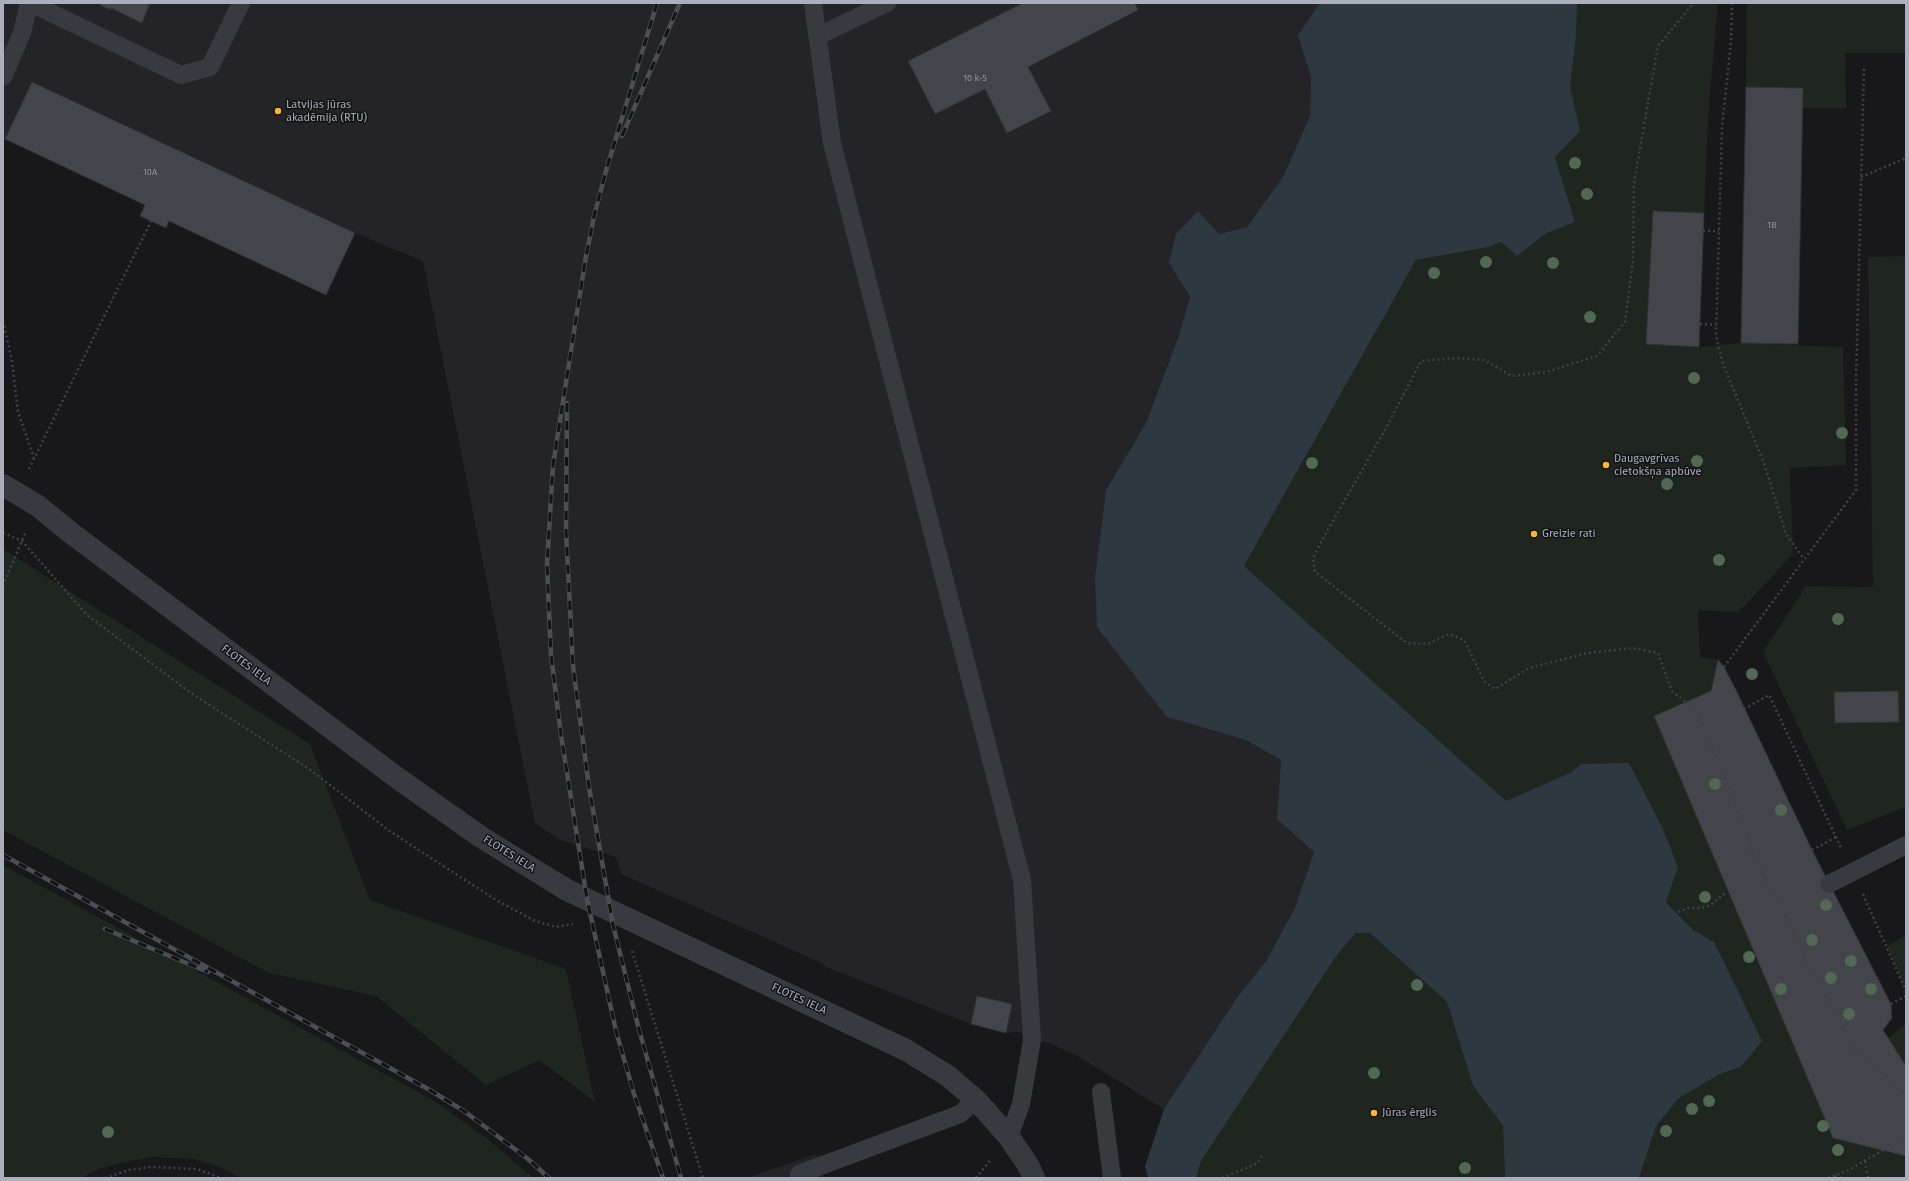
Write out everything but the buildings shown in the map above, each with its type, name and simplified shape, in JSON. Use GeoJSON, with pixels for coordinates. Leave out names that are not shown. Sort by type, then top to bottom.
{"type":"FeatureCollection","features":[{"type":"Feature","properties":{"kind":"street","name":"FLOTES IELA"},"geometry":{"type":"LineString","coordinates":[[10,489],[38,506],[70,533],[396,777],[481,837],[567,890],[906,1050],[948,1076],[976,1100],[1009,1137],[1028,1165],[1034,1178]]}},
{"type":"Feature","properties":{"kind":"lane"},"geometry":{"type":"LineString","coordinates":[[3,77],[22,33],[30,3],[181,75],[210,67],[241,3]]}},
{"type":"Feature","properties":{"kind":"lane"},"geometry":{"type":"LineString","coordinates":[[813,3],[832,143],[1022,880],[1032,1040],[1021,1104],[1009,1137]]}},
{"type":"Feature","properties":{"kind":"lane"},"geometry":{"type":"LineString","coordinates":[[818,36],[887,3]]}},
{"type":"Feature","properties":{"kind":"lane"},"geometry":{"type":"LineString","coordinates":[[1829,884],[1906,845]]}},
{"type":"Feature","properties":{"kind":"lane"},"geometry":{"type":"LineString","coordinates":[[1101,1092],[1112,1178]]}},
{"type":"Feature","properties":{"kind":"lane"},"geometry":{"type":"LineString","coordinates":[[801,1178],[799,1174],[960,1114],[976,1100]]}},
{"type":"Feature","properties":{"kind":"path"},"geometry":{"type":"LineString","coordinates":[[1696,3],[1692,5],[1658,46],[1634,184],[1633,261],[1625,322],[1597,356],[1546,372],[1512,376],[1484,360],[1457,358],[1422,361],[1385,430],[1322,540],[1313,558],[1315,572],[1407,643],[1427,644],[1449,634],[1464,640],[1484,681],[1495,689],[1529,668],[1588,653],[1633,648],[1658,653],[1672,691],[1697,711],[1729,787],[1757,863],[1783,908],[1809,964],[1852,1045],[1887,1077],[1906,1097]]}},
{"type":"Feature","properties":{"kind":"path"},"geometry":{"type":"LineString","coordinates":[[1732,3],[1731,41],[1722,127],[1716,336],[1723,364],[1764,463],[1786,534],[1804,559]]}},
{"type":"Feature","properties":{"kind":"path"},"geometry":{"type":"LineString","coordinates":[[1724,667],[1856,490],[1856,382],[1864,66]]}},
{"type":"Feature","properties":{"kind":"path"},"geometry":{"type":"LineString","coordinates":[[1861,177],[1906,158]]}},
{"type":"Feature","properties":{"kind":"path"},"geometry":{"type":"LineString","coordinates":[[10,489],[34,458],[150,221]]}},
{"type":"Feature","properties":{"kind":"path"},"geometry":{"type":"LineString","coordinates":[[1703,231],[1719,231]]}},
{"type":"Feature","properties":{"kind":"path"},"geometry":{"type":"LineString","coordinates":[[3,321],[12,361],[18,412],[34,458]]}},
{"type":"Feature","properties":{"kind":"path"},"geometry":{"type":"LineString","coordinates":[[1700,324],[1716,325]]}},
{"type":"Feature","properties":{"kind":"path"},"geometry":{"type":"LineString","coordinates":[[3,586],[38,506]]}},
{"type":"Feature","properties":{"kind":"path"},"geometry":{"type":"LineString","coordinates":[[3,533],[22,541],[87,615],[191,693],[309,769],[391,832],[496,900],[535,921],[556,927],[583,922],[586,899]]}},
{"type":"Feature","properties":{"kind":"path"},"geometry":{"type":"LineString","coordinates":[[1744,709],[1769,696],[1836,837],[1906,991]]}},
{"type":"Feature","properties":{"kind":"path"},"geometry":{"type":"LineString","coordinates":[[1812,850],[1836,837]]}},
{"type":"Feature","properties":{"kind":"path"},"geometry":{"type":"LineString","coordinates":[[1678,912],[1689,908],[1701,908],[1711,905],[1725,893]]}},
{"type":"Feature","properties":{"kind":"path"},"geometry":{"type":"LineString","coordinates":[[632,948],[702,1178]]}},
{"type":"Feature","properties":{"kind":"path"},"geometry":{"type":"LineString","coordinates":[[1891,1004],[1906,996]]}},
{"type":"Feature","properties":{"kind":"path"},"geometry":{"type":"LineString","coordinates":[[1828,1178],[1849,1170],[1865,1161],[1906,1134]]}},
{"type":"Feature","properties":{"kind":"path"},"geometry":{"type":"LineString","coordinates":[[1222,1178],[1258,1163],[1263,1153]]}},
{"type":"Feature","properties":{"kind":"path"},"geometry":{"type":"LineString","coordinates":[[1865,1161],[1868,1178]]}},
{"type":"Feature","properties":{"kind":"path"},"geometry":{"type":"LineString","coordinates":[[105,1178],[130,1170],[151,1167],[197,1169],[221,1178]]}},
{"type":"Feature","properties":{"kind":"path"},"geometry":{"type":"LineString","coordinates":[[1835,1176],[1842,1178]]}},
{"type":"Feature","properties":{"kind":"shaded area"},"geometry":{"type":"Polygon","coordinates":[[[3,3],[1320,3],[1299,35],[1311,77],[1310,117],[1283,177],[1247,227],[1219,234],[1169,263],[1190,297],[1178,338],[1146,423],[1106,491],[1095,576],[1167,717],[1246,740],[1281,760],[1277,819],[1314,852],[1295,908],[1266,961],[1236,999],[1164,1109],[1076,1055],[1046,1042],[1032,1040],[1019,1032],[1006,1033],[971,1024],[826,967],[820,962],[621,874],[616,857],[560,840],[535,823],[423,261],[355,233],[32,82],[3,143],[3,3]]]}},
{"type":"Feature","properties":{"kind":"shaded area"},"geometry":{"type":"Polygon","coordinates":[[[1320,3],[1577,3],[1576,35],[1570,87],[1580,131],[1555,157],[1575,222],[1545,234],[1517,256],[1501,242],[1489,247],[1416,260],[1244,566],[1506,801],[1570,773],[1581,764],[1629,763],[1662,827],[1678,867],[1666,902],[1693,930],[1714,942],[1762,1041],[1741,1067],[1720,1074],[1679,1098],[1656,1126],[1639,1178],[1505,1178],[1503,1126],[1473,1086],[1447,1002],[1370,933],[1355,933],[1335,958],[1201,1161],[1196,1178],[1148,1178],[1145,1166],[1164,1109],[1236,999],[1266,961],[1295,908],[1314,852],[1277,819],[1281,760],[1246,740],[1167,717],[1097,627],[1095,576],[1106,490],[1146,423],[1178,338],[1190,297],[1169,263],[1176,234],[1198,211],[1219,234],[1247,227],[1283,177],[1310,116],[1311,77],[1298,35],[1320,3]]]}},
{"type":"Feature","properties":{"kind":"shaded area"},"geometry":{"type":"Polygon","coordinates":[[[1544,3],[1718,3],[1708,117],[1699,347],[1741,343],[1843,347],[1846,465],[1790,468],[1793,554],[1739,612],[1698,610],[1700,657],[1718,660],[1724,667],[1829,884],[1891,1004],[1892,1018],[1883,1030],[1888,1038],[1906,1024],[1906,1178],[1639,1178],[1656,1126],[1679,1098],[1720,1074],[1741,1067],[1714,942],[1693,930],[1666,901],[1678,867],[1581,764],[1571,773],[1506,802],[1244,566],[1416,260],[1489,247],[1501,242],[1518,255],[1545,234],[1575,222],[1555,157],[1544,3]]]}},
{"type":"Feature","properties":{"kind":"shaded area"},"geometry":{"type":"Polygon","coordinates":[[[1747,3],[1906,3],[1906,53],[1845,53],[1846,108],[1803,108],[1803,88],[1746,87],[1747,3]]]}},
{"type":"Feature","properties":{"kind":"shaded area"},"geometry":{"type":"Polygon","coordinates":[[[1906,256],[1906,807],[1847,830],[1763,652],[1806,586],[1873,587],[1868,257],[1906,256]]]}},
{"type":"Feature","properties":{"kind":"shaded area"},"geometry":{"type":"Polygon","coordinates":[[[3,549],[310,744],[370,900],[566,969],[595,1102],[539,1060],[486,1085],[376,996],[269,973],[3,830],[3,549]]]}},
{"type":"Feature","properties":{"kind":"shaded area"},"geometry":{"type":"Polygon","coordinates":[[[3,865],[436,1102],[489,1140],[533,1178],[241,1178],[220,1167],[194,1159],[152,1157],[124,1162],[99,1169],[82,1178],[3,1178],[3,865]]]}},
{"type":"Feature","properties":{"kind":"shaded area"},"geometry":{"type":"Polygon","coordinates":[[[1355,933],[1370,933],[1447,1002],[1473,1086],[1503,1126],[1505,1178],[1196,1178],[1201,1161],[1335,958],[1355,933]]]}},
{"type":"Feature","properties":{"kind":"shaded area"},"geometry":{"type":"Polygon","coordinates":[[[1906,935],[1906,991],[1887,946],[1906,935]]]}},
{"type":"Feature","properties":{"kind":"shaded area"},"geometry":{"type":"Polygon","coordinates":[[[816,1154],[824,1178],[747,1178],[816,1154]]]}},
{"type":"Feature","properties":{"kind":"railway"},"geometry":{"type":"LineString","coordinates":[[657,3],[606,171],[594,216],[585,262],[553,465],[547,565],[551,655],[561,735],[587,899],[616,1031],[634,1094],[663,1178]]}},
{"type":"Feature","properties":{"kind":"railway"},"geometry":{"type":"LineString","coordinates":[[622,136],[680,3]]}},
{"type":"Feature","properties":{"kind":"railway"},"geometry":{"type":"LineString","coordinates":[[567,403],[566,531],[573,666],[589,787],[613,925],[638,1026],[681,1178]]}},
{"type":"Feature","properties":{"kind":"railway"},"geometry":{"type":"LineString","coordinates":[[3,855],[428,1089],[464,1111],[528,1159],[549,1178]]}},
{"type":"Feature","properties":{"kind":"railway"},"geometry":{"type":"LineString","coordinates":[[105,929],[208,972]]}},
{"type":"Feature","properties":{"kind":"place","name":"Latvijas jūras akadēmija (RTU)"},"geometry":{"type":"Point","coordinates":[278,111]}},
{"type":"Feature","properties":{"kind":"place","name":"Daugavgrīvas cietokšņa apbūve"},"geometry":{"type":"Point","coordinates":[1606,465]}},
{"type":"Feature","properties":{"kind":"place","name":"Greizie rati"},"geometry":{"type":"Point","coordinates":[1534,534]}},
{"type":"Feature","properties":{"kind":"place","name":"Jūras ērglis"},"geometry":{"type":"Point","coordinates":[1374,1113]}}]}
